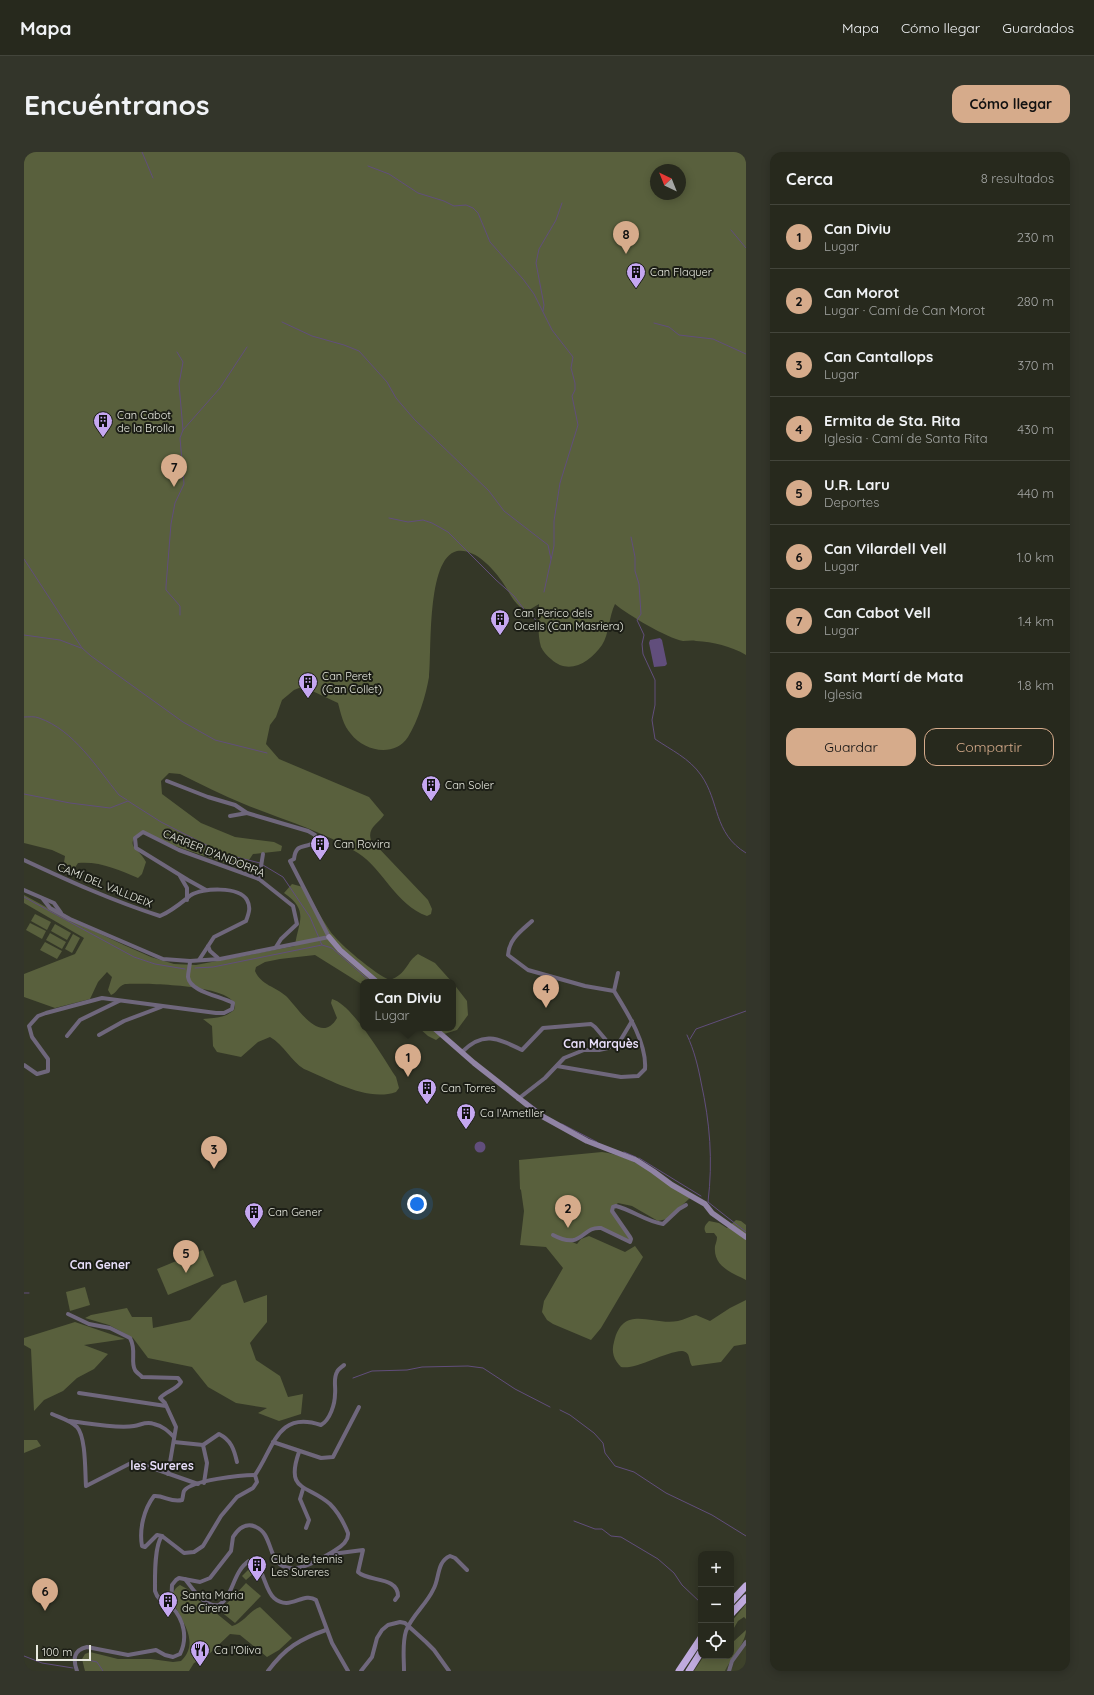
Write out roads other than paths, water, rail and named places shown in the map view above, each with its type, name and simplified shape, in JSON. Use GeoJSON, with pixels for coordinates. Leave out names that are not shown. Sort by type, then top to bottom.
{"type":"FeatureCollection","features":[{"type":"Feature","properties":{"kind":"highway"},"geometry":{"type":"LineString","coordinates":[[734,1599],[746,1586]]}},
{"type":"Feature","properties":{"kind":"highway"},"geometry":{"type":"LineString","coordinates":[[734,1611],[746,1598]]}},
{"type":"Feature","properties":{"kind":"highway"},"geometry":{"type":"LineString","coordinates":[[679,1671],[698,1642]]}},
{"type":"Feature","properties":{"kind":"highway"},"geometry":{"type":"LineString","coordinates":[[689,1671],[698,1657]]}},
{"type":"Feature","properties":{"kind":"street"},"geometry":{"type":"LineString","coordinates":[[166,780],[208,797],[235,805],[247,813],[308,830],[315,835],[316,841],[312,844],[298,847],[294,852],[294,859],[290,861],[329,937],[340,950],[374,979]]}},
{"type":"Feature","properties":{"kind":"street"},"geometry":{"type":"LineString","coordinates":[[230,816],[247,813]]}},
{"type":"Feature","properties":{"kind":"street","name":"CARRER D'ANDORRA"},"geometry":{"type":"LineString","coordinates":[[207,890],[136,848],[135,838],[143,832],[179,850],[259,879],[293,906],[297,924],[280,939],[276,947]]}},
{"type":"Feature","properties":{"kind":"street"},"geometry":{"type":"LineString","coordinates":[[259,879],[263,854]]}},
{"type":"Feature","properties":{"kind":"street","name":"CAMÍ DEL VALLDEIX"},"geometry":{"type":"LineString","coordinates":[[24,860],[79,886],[131,907],[160,916],[171,911],[187,900],[191,895],[207,890],[225,890],[239,893],[246,899],[250,911],[246,921],[214,936],[199,960]]}},
{"type":"Feature","properties":{"kind":"street"},"geometry":{"type":"LineString","coordinates":[[179,874],[187,888],[187,900]]}},
{"type":"Feature","properties":{"kind":"street"},"geometry":{"type":"LineString","coordinates":[[24,890],[54,903],[61,914],[162,959],[190,961],[220,959],[329,937]]}},
{"type":"Feature","properties":{"kind":"street"},"geometry":{"type":"LineString","coordinates":[[532,920],[513,939],[508,947],[508,955],[528,970],[585,986],[614,990]]}},
{"type":"Feature","properties":{"kind":"street"},"geometry":{"type":"LineString","coordinates":[[208,945],[210,952],[215,957],[220,959]]}},
{"type":"Feature","properties":{"kind":"street"},"geometry":{"type":"LineString","coordinates":[[24,1065],[37,1074],[48,1070],[48,1059],[32,1037],[30,1026],[38,1016],[102,998],[224,1014],[232,1009],[233,1003],[226,999],[198,990],[190,982],[188,975],[190,961]]}},
{"type":"Feature","properties":{"kind":"street"},"geometry":{"type":"LineString","coordinates":[[558,1066],[621,1077],[638,1076],[645,1069],[646,1060],[632,1021],[614,990],[618,973]]}},
{"type":"Feature","properties":{"kind":"street"},"geometry":{"type":"LineString","coordinates":[[67,1036],[80,1020],[120,1001]]}},
{"type":"Feature","properties":{"kind":"street"},"geometry":{"type":"LineString","coordinates":[[99,1035],[124,1021],[162,1007]]}},
{"type":"Feature","properties":{"kind":"street"},"geometry":{"type":"LineString","coordinates":[[518,1099],[558,1066],[564,1058],[584,1050],[599,1050],[620,1042],[632,1021]]}},
{"type":"Feature","properties":{"kind":"street"},"geometry":{"type":"LineString","coordinates":[[462,1052],[482,1038],[507,1043],[522,1050],[543,1028],[591,1024],[610,1046]]}},
{"type":"Feature","properties":{"kind":"street"},"geometry":{"type":"LineString","coordinates":[[438,1031],[518,1099],[540,1115],[587,1141],[636,1160],[705,1204],[712,1214],[746,1237]]}},
{"type":"Feature","properties":{"kind":"street"},"geometry":{"type":"LineString","coordinates":[[553,1235],[572,1242],[596,1227],[602,1228],[630,1242],[630,1236],[612,1211],[613,1207],[616,1206],[631,1210],[646,1218],[663,1224],[679,1209],[686,1205]]}},
{"type":"Feature","properties":{"kind":"street"},"geometry":{"type":"LineString","coordinates":[[68,1314],[89,1324],[110,1328],[130,1338],[135,1350],[133,1363],[135,1370],[142,1377],[178,1378],[181,1382],[179,1385],[163,1394],[160,1398],[166,1406],[176,1427],[168,1474]]}},
{"type":"Feature","properties":{"kind":"street"},"geometry":{"type":"LineString","coordinates":[[255,1475],[257,1482],[253,1488],[237,1497],[222,1516],[204,1546],[194,1552],[184,1553],[162,1536],[157,1534],[146,1547],[142,1546],[143,1520],[150,1501],[154,1496],[158,1495],[175,1502],[182,1500],[184,1491],[189,1487],[223,1477],[255,1475],[264,1463],[273,1442],[284,1427],[301,1421],[311,1421],[321,1425],[324,1423],[333,1409],[336,1393],[334,1386],[337,1372],[344,1365]]}},
{"type":"Feature","properties":{"kind":"street"},"geometry":{"type":"LineString","coordinates":[[79,1393],[166,1406]]}},
{"type":"Feature","properties":{"kind":"street"},"geometry":{"type":"LineString","coordinates":[[273,1442],[299,1452],[321,1458],[333,1457],[359,1408]]}},
{"type":"Feature","properties":{"kind":"street"},"geometry":{"type":"LineString","coordinates":[[52,1414],[68,1420],[110,1426],[134,1426],[144,1422],[154,1423],[165,1428],[174,1440],[203,1445],[219,1434],[225,1437],[232,1446],[237,1462]]}},
{"type":"Feature","properties":{"kind":"street"},"geometry":{"type":"LineString","coordinates":[[68,1420],[78,1428],[82,1436],[86,1486],[131,1463],[138,1463],[198,1484]]}},
{"type":"Feature","properties":{"kind":"street"},"geometry":{"type":"LineString","coordinates":[[203,1445],[207,1463],[204,1483]]}},
{"type":"Feature","properties":{"kind":"street"},"geometry":{"type":"LineString","coordinates":[[171,1606],[172,1585],[179,1578],[200,1582],[214,1576],[231,1551],[233,1536],[239,1529],[247,1525],[260,1529],[266,1536],[275,1559],[290,1568],[305,1567],[330,1554],[345,1543],[349,1536],[348,1533],[331,1505],[303,1489],[294,1474],[299,1452]]}},
{"type":"Feature","properties":{"kind":"street"},"geometry":{"type":"LineString","coordinates":[[303,1489],[300,1499],[309,1520],[306,1528]]}},
{"type":"Feature","properties":{"kind":"street"},"geometry":{"type":"LineString","coordinates":[[77,1671],[74,1660],[81,1648],[87,1647],[128,1655],[156,1650],[171,1656],[180,1654],[183,1648],[185,1634],[182,1622],[171,1606],[157,1597],[155,1591],[157,1550],[162,1536]]}},
{"type":"Feature","properties":{"kind":"street"},"geometry":{"type":"LineString","coordinates":[[330,1554],[363,1550],[358,1572],[360,1574],[390,1583],[395,1587],[398,1596],[395,1600]]}},
{"type":"Feature","properties":{"kind":"street"},"geometry":{"type":"LineString","coordinates":[[404,1671],[403,1647],[409,1626],[434,1590],[442,1563],[445,1558],[450,1556],[455,1558],[467,1570]]}},
{"type":"Feature","properties":{"kind":"street"},"geometry":{"type":"LineString","coordinates":[[185,1579],[208,1604],[219,1605],[225,1600],[241,1568],[249,1561],[254,1561],[258,1565],[268,1592],[277,1600],[290,1604],[308,1598],[316,1600],[326,1630],[348,1671]]}},
{"type":"Feature","properties":{"kind":"street"},"geometry":{"type":"LineString","coordinates":[[361,1671],[372,1657],[377,1638],[382,1630],[388,1625],[396,1622],[405,1623],[409,1626],[434,1650],[448,1671]]}},
{"type":"Feature","properties":{"kind":"street"},"geometry":{"type":"LineString","coordinates":[[268,1671],[278,1658],[292,1646],[303,1639],[326,1630]]}},
{"type":"Feature","properties":{"kind":"street"},"geometry":{"type":"LineString","coordinates":[[729,1671],[732,1661],[746,1642]]}},
{"type":"Feature","properties":{"kind":"waterway"},"geometry":{"type":"LineString","coordinates":[[142,152],[153,178]]}},
{"type":"Feature","properties":{"kind":"waterway"},"geometry":{"type":"LineString","coordinates":[[368,166],[389,174],[418,193],[444,201],[454,206],[466,205],[473,208],[478,213],[490,242],[523,279],[534,294],[552,330],[573,357],[571,368],[575,383],[575,390],[572,396],[578,425],[560,483],[554,521],[554,546],[544,592]]}},
{"type":"Feature","properties":{"kind":"waterway"},"geometry":{"type":"LineString","coordinates":[[543,311],[544,305],[536,263],[539,249],[556,220],[562,203]]}},
{"type":"Feature","properties":{"kind":"waterway"},"geometry":{"type":"LineString","coordinates":[[731,230],[746,248]]}},
{"type":"Feature","properties":{"kind":"waterway"},"geometry":{"type":"LineString","coordinates":[[282,322],[312,336],[359,351],[387,382],[396,398],[414,419],[489,491],[504,511],[548,545],[551,559]]}},
{"type":"Feature","properties":{"kind":"waterway"},"geometry":{"type":"LineString","coordinates":[[654,323],[669,327],[679,335],[713,339],[746,354]]}},
{"type":"Feature","properties":{"kind":"waterway"},"geometry":{"type":"LineString","coordinates":[[180,615],[180,606],[166,590],[171,524],[175,503],[184,484],[180,438],[183,430],[220,388],[247,347]]}},
{"type":"Feature","properties":{"kind":"waterway"},"geometry":{"type":"LineString","coordinates":[[177,352],[183,362],[179,384],[183,430]]}},
{"type":"Feature","properties":{"kind":"waterway"},"geometry":{"type":"LineString","coordinates":[[389,518],[408,522],[423,520],[448,532],[514,596],[526,612],[535,619],[539,627]]}},
{"type":"Feature","properties":{"kind":"waterway"},"geometry":{"type":"LineString","coordinates":[[631,537],[635,557],[635,571],[639,584],[641,614],[637,620],[644,635],[642,644],[643,654],[655,680],[655,705],[652,720],[655,739],[680,755],[701,775],[707,785],[722,827],[735,845],[746,853]]}},
{"type":"Feature","properties":{"kind":"waterway"},"geometry":{"type":"LineString","coordinates":[[24,559],[82,648],[91,656],[183,722],[215,740],[267,753]]}},
{"type":"Feature","properties":{"kind":"waterway"},"geometry":{"type":"LineString","coordinates":[[24,635],[60,640],[81,648]]}},
{"type":"Feature","properties":{"kind":"waterway"},"geometry":{"type":"LineString","coordinates":[[24,717],[37,717],[63,731],[84,751],[119,795],[127,800]]}},
{"type":"Feature","properties":{"kind":"waterway"},"geometry":{"type":"LineString","coordinates":[[24,794],[70,803],[110,808],[128,801],[161,822],[224,854],[260,863]]}},
{"type":"Feature","properties":{"kind":"waterway"},"geometry":{"type":"LineString","coordinates":[[263,865],[283,877],[310,917],[319,938]]}},
{"type":"Feature","properties":{"kind":"waterway"},"geometry":{"type":"LineString","coordinates":[[24,897],[134,957],[155,964],[185,969]]}},
{"type":"Feature","properties":{"kind":"waterway"},"geometry":{"type":"LineString","coordinates":[[320,941],[322,945],[332,948],[368,979]]}},
{"type":"Feature","properties":{"kind":"waterway"},"geometry":{"type":"LineString","coordinates":[[195,968],[213,967],[322,945]]}},
{"type":"Feature","properties":{"kind":"waterway"},"geometry":{"type":"LineString","coordinates":[[690,1039],[696,1029],[746,1011]]}},
{"type":"Feature","properties":{"kind":"waterway"},"geometry":{"type":"LineString","coordinates":[[687,1035],[699,1070],[710,1142],[710,1186],[708,1202],[746,1232]]}},
{"type":"Feature","properties":{"kind":"waterway"},"geometry":{"type":"LineString","coordinates":[[525,1100],[545,1115]]}},
{"type":"Feature","properties":{"kind":"waterway"},"geometry":{"type":"LineString","coordinates":[[562,1124],[597,1142]]}},
{"type":"Feature","properties":{"kind":"waterway"},"geometry":{"type":"LineString","coordinates":[[624,1152],[636,1157]]}},
{"type":"Feature","properties":{"kind":"waterway"},"geometry":{"type":"LineString","coordinates":[[639,1158],[701,1196]]}},
{"type":"Feature","properties":{"kind":"waterway"},"geometry":{"type":"LineString","coordinates":[[24,1293],[29,1293]]}},
{"type":"Feature","properties":{"kind":"waterway"},"geometry":{"type":"LineString","coordinates":[[353,1378],[372,1371],[407,1370],[422,1367],[468,1366],[483,1368],[515,1389],[550,1407]]}},
{"type":"Feature","properties":{"kind":"waterway"},"geometry":{"type":"LineString","coordinates":[[560,1410],[570,1415],[594,1433],[603,1443],[605,1453],[615,1466],[634,1472],[666,1493],[712,1515],[746,1536]]}},
{"type":"Feature","properties":{"kind":"waterway"},"geometry":{"type":"LineString","coordinates":[[574,1521],[595,1529],[602,1529],[611,1536],[621,1537],[658,1559],[674,1573],[682,1585],[698,1600]]}},
{"type":"Feature","properties":{"kind":"waterway"},"geometry":{"type":"LineString","coordinates":[[24,1656],[42,1663],[73,1668]]}},
{"type":"Feature","properties":{"kind":"waterway"},"geometry":{"type":"LineString","coordinates":[[88,1660],[97,1662],[103,1671]]}},
{"type":"Feature","properties":{"kind":"place","name":"Sant Martí de Mata"},"geometry":{"type":"Point","coordinates":[626,254]}},
{"type":"Feature","properties":{"kind":"place","name":"Can Flaquer"},"geometry":{"type":"Point","coordinates":[636,289]}},
{"type":"Feature","properties":{"kind":"place","name":"Can Cabot de la Brolla"},"geometry":{"type":"Point","coordinates":[103,438]}},
{"type":"Feature","properties":{"kind":"place","name":"Can Cabot Vell"},"geometry":{"type":"Point","coordinates":[174,487]}},
{"type":"Feature","properties":{"kind":"place","name":"Can Perico dels Ocells (Can Masriera)"},"geometry":{"type":"Point","coordinates":[500,636]}},
{"type":"Feature","properties":{"kind":"place","name":"Can Peret (Can Collet)"},"geometry":{"type":"Point","coordinates":[308,699]}},
{"type":"Feature","properties":{"kind":"place","name":"Can Soler"},"geometry":{"type":"Point","coordinates":[431,802]}},
{"type":"Feature","properties":{"kind":"place","name":"Can Rovira"},"geometry":{"type":"Point","coordinates":[320,861]}},
{"type":"Feature","properties":{"kind":"place","name":"Ermita de Sta. Rita"},"geometry":{"type":"Point","coordinates":[546,1008]}},
{"type":"Feature","properties":{"kind":"place","name":"Can Diviu"},"geometry":{"type":"Point","coordinates":[408,1077]}},
{"type":"Feature","properties":{"kind":"place","name":"Can Torres"},"geometry":{"type":"Point","coordinates":[427,1105]}},
{"type":"Feature","properties":{"kind":"place","name":"Ca l'Ametller"},"geometry":{"type":"Point","coordinates":[466,1130]}},
{"type":"Feature","properties":{"kind":"place","name":"Can Cantallops"},"geometry":{"type":"Point","coordinates":[214,1169]}},
{"type":"Feature","properties":{"kind":"place","name":"Can Morot"},"geometry":{"type":"Point","coordinates":[568,1228]}},
{"type":"Feature","properties":{"kind":"place","name":"Can Gener"},"geometry":{"type":"Point","coordinates":[254,1229]}},
{"type":"Feature","properties":{"kind":"place","name":"U.R. Laru"},"geometry":{"type":"Point","coordinates":[186,1273]}},
{"type":"Feature","properties":{"kind":"place","name":"Club de tennis Les Sureres"},"geometry":{"type":"Point","coordinates":[257,1582]}},
{"type":"Feature","properties":{"kind":"place","name":"Can Vilardell Vell"},"geometry":{"type":"Point","coordinates":[45,1611]}},
{"type":"Feature","properties":{"kind":"place","name":"Santa Maria de Cirera"},"geometry":{"type":"Point","coordinates":[168,1618]}},
{"type":"Feature","properties":{"kind":"place","name":"Ca l'Oliva"},"geometry":{"type":"Point","coordinates":[200,1667]}},
{"type":"Feature","properties":{"kind":"district","name":"Can Marquès"},"geometry":{"type":"Point","coordinates":[601,1043]}},
{"type":"Feature","properties":{"kind":"district","name":"Can Gener"},"geometry":{"type":"Point","coordinates":[100,1264]}},
{"type":"Feature","properties":{"kind":"district","name":"les Sureres"},"geometry":{"type":"Point","coordinates":[162,1465]}}]}
